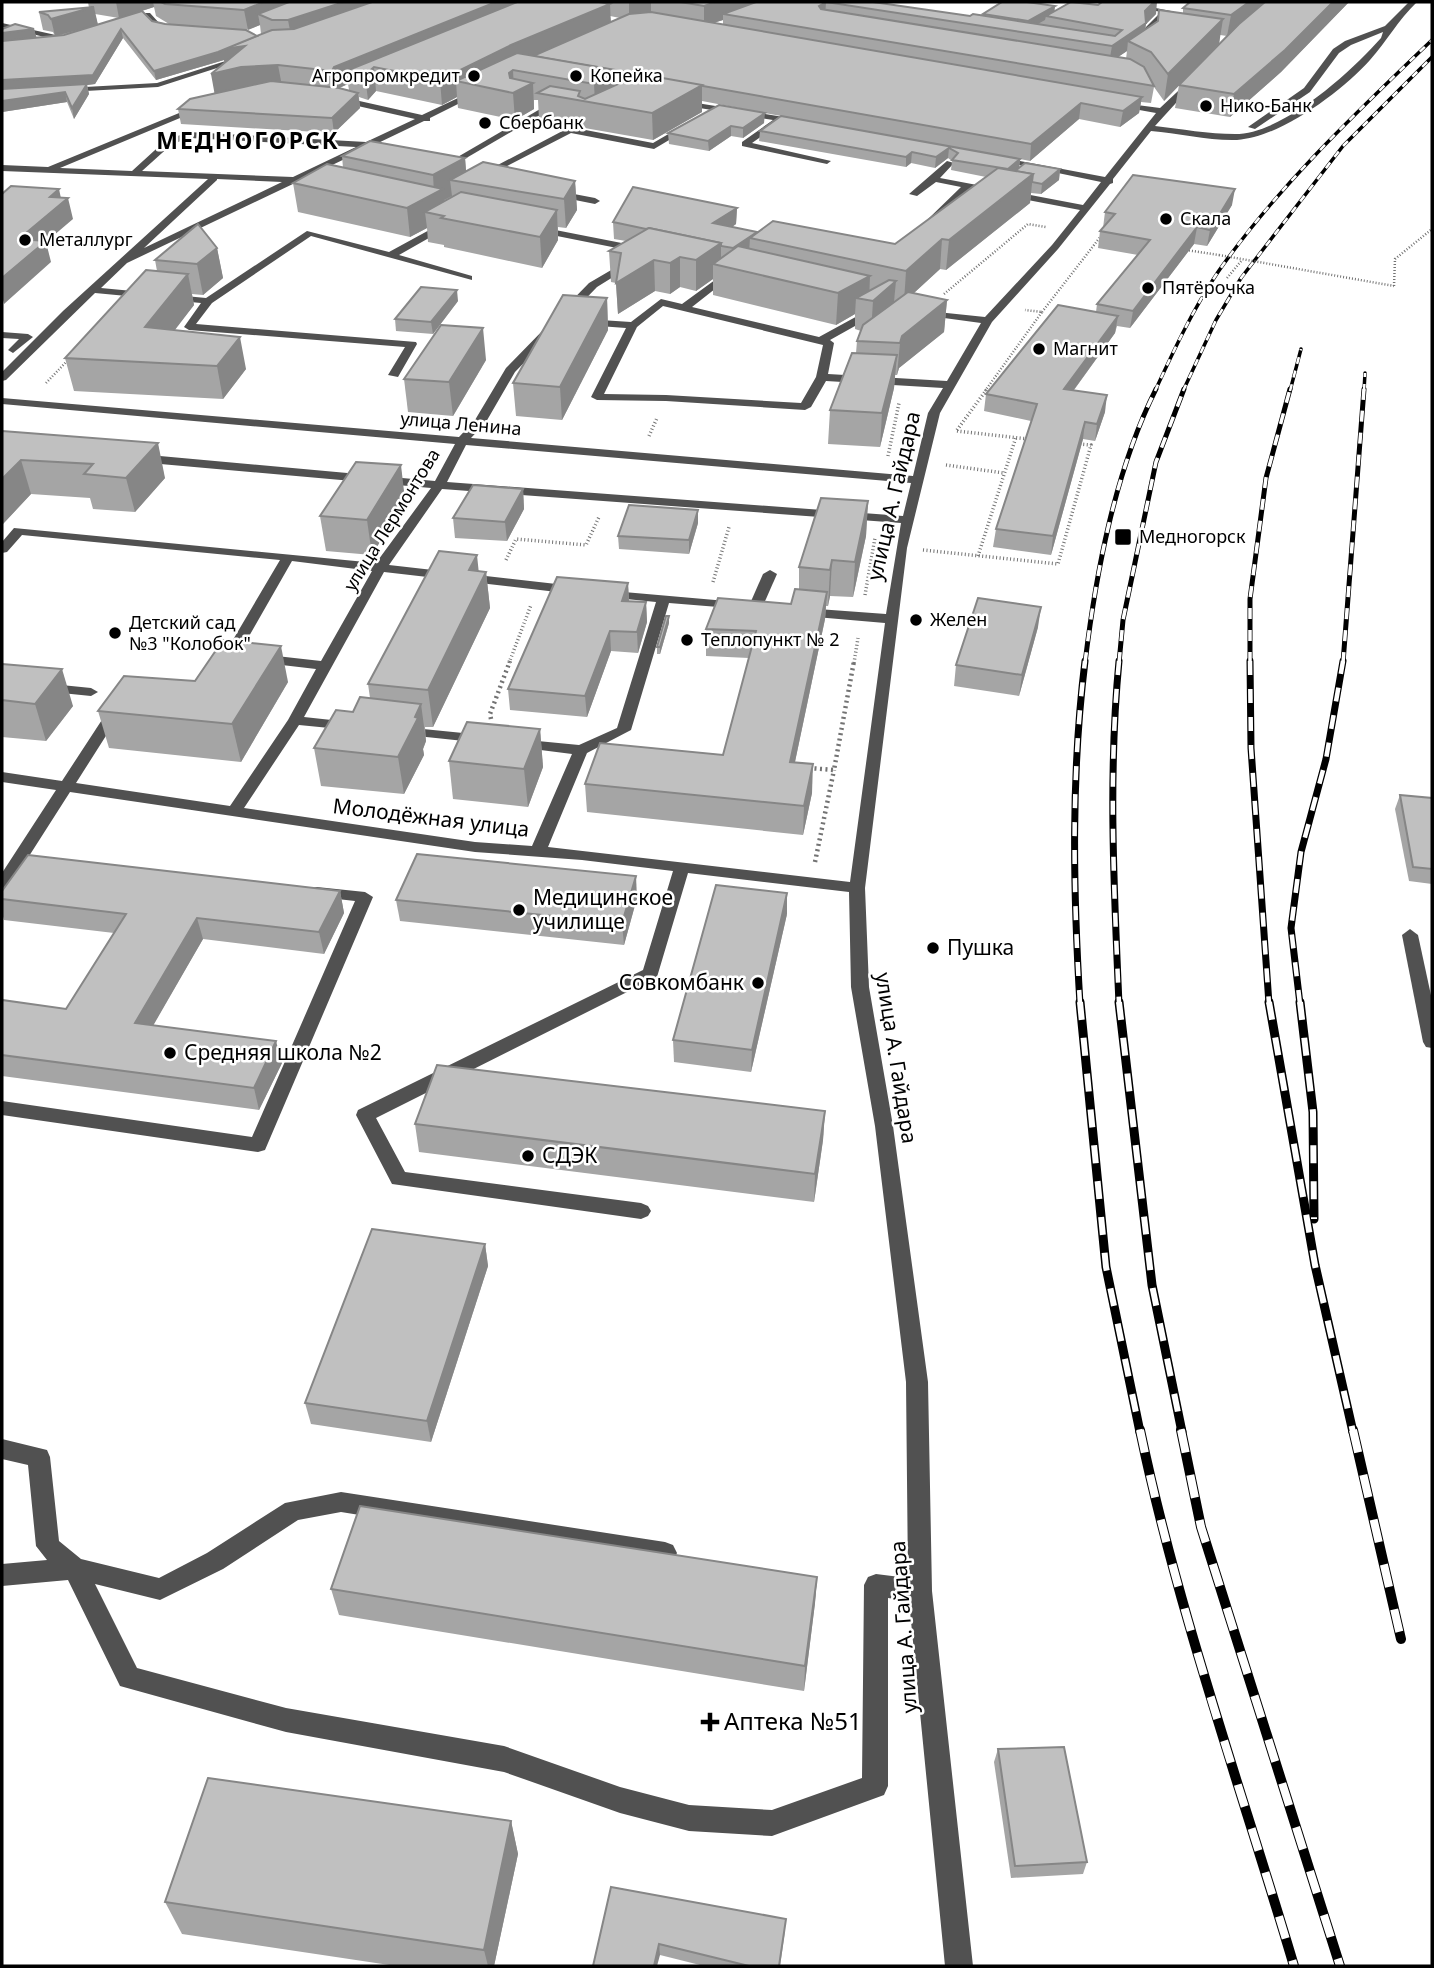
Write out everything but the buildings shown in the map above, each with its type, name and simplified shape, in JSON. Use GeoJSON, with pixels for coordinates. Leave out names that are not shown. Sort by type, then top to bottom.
{"type":"FeatureCollection","features":[{"type":"Feature","properties":{"kind":"street"},"geometry":{"type":"LineString","coordinates":[[1114,2],[1167,11],[1148,29]]}},
{"type":"Feature","properties":{"kind":"street"},"geometry":{"type":"LineString","coordinates":[[1237,137],[1307,90],[1336,51],[1348,43],[1388,28],[1413,2]]}},
{"type":"Feature","properties":{"kind":"street"},"geometry":{"type":"LineString","coordinates":[[135,19],[160,11]]}},
{"type":"Feature","properties":{"kind":"street"},"geometry":{"type":"LineString","coordinates":[[147,15],[157,26],[181,30]]}},
{"type":"Feature","properties":{"kind":"street"},"geometry":{"type":"LineString","coordinates":[[2,25],[66,40]]}},
{"type":"Feature","properties":{"kind":"street"},"geometry":{"type":"LineString","coordinates":[[1151,128],[1237,137],[1264,131],[1297,114],[1346,79],[1385,39],[1388,28]]}},
{"type":"Feature","properties":{"kind":"street"},"geometry":{"type":"LineString","coordinates":[[1148,29],[1158,31]]}},
{"type":"Feature","properties":{"kind":"street"},"geometry":{"type":"LineString","coordinates":[[1140,48],[1150,42],[1148,29]]}},
{"type":"Feature","properties":{"kind":"street"},"geometry":{"type":"LineString","coordinates":[[33,44],[78,37]]}},
{"type":"Feature","properties":{"kind":"street"},"geometry":{"type":"LineString","coordinates":[[54,91],[158,85],[249,56]]}},
{"type":"Feature","properties":{"kind":"street","name":"улица А. Гайдара"},"geometry":{"type":"LineString","coordinates":[[959,1966],[920,1591],[917,1382],[884,1126],[860,987],[857,888],[901,548],[934,413],[994,314],[1110,181],[1151,128],[1159,107],[1200,71]]}},
{"type":"Feature","properties":{"kind":"street"},"geometry":{"type":"LineString","coordinates":[[348,89],[338,98],[427,119]]}},
{"type":"Feature","properties":{"kind":"street"},"geometry":{"type":"LineString","coordinates":[[124,261],[483,90]]}},
{"type":"Feature","properties":{"kind":"street"},"geometry":{"type":"LineString","coordinates":[[665,100],[807,124]]}},
{"type":"Feature","properties":{"kind":"street"},"geometry":{"type":"LineString","coordinates":[[1108,102],[1159,107]]}},
{"type":"Feature","properties":{"kind":"street"},"geometry":{"type":"LineString","coordinates":[[49,170],[205,104]]}},
{"type":"Feature","properties":{"kind":"street"},"geometry":{"type":"LineString","coordinates":[[539,105],[562,109]]}},
{"type":"Feature","properties":{"kind":"street"},"geometry":{"type":"LineString","coordinates":[[453,172],[441,170],[550,107]]}},
{"type":"Feature","properties":{"kind":"street"},"geometry":{"type":"LineString","coordinates":[[707,116],[717,110]]}},
{"type":"Feature","properties":{"kind":"street"},"geometry":{"type":"LineString","coordinates":[[781,119],[744,144],[827,161]]}},
{"type":"Feature","properties":{"kind":"street"},"geometry":{"type":"LineString","coordinates":[[465,175],[479,182],[587,120]]}},
{"type":"Feature","properties":{"kind":"street"},"geometry":{"type":"LineString","coordinates":[[570,131],[653,146],[696,122]]}},
{"type":"Feature","properties":{"kind":"street"},"geometry":{"type":"LineString","coordinates":[[133,174],[169,142],[189,135],[371,145]]}},
{"type":"Feature","properties":{"kind":"street"},"geometry":{"type":"LineString","coordinates":[[992,159],[1110,181]]}},
{"type":"Feature","properties":{"kind":"street"},"geometry":{"type":"LineString","coordinates":[[914,194],[934,180],[950,163]]}},
{"type":"Feature","properties":{"kind":"street"},"geometry":{"type":"LineString","coordinates":[[2,168],[297,180],[334,188]]}},
{"type":"Feature","properties":{"kind":"street"},"geometry":{"type":"LineString","coordinates":[[2,378],[214,178]]}},
{"type":"Feature","properties":{"kind":"street"},"geometry":{"type":"LineString","coordinates":[[934,180],[1086,208]]}},
{"type":"Feature","properties":{"kind":"street"},"geometry":{"type":"LineString","coordinates":[[921,230],[968,186]]}},
{"type":"Feature","properties":{"kind":"street"},"geometry":{"type":"LineString","coordinates":[[544,191],[595,201]]}},
{"type":"Feature","properties":{"kind":"street"},"geometry":{"type":"LineString","coordinates":[[390,256],[462,216]]}},
{"type":"Feature","properties":{"kind":"street","name":"улица Лермонтова"},"geometry":{"type":"LineString","coordinates":[[234,811],[295,720],[379,569],[439,485],[461,441],[480,422],[510,370],[593,285],[648,251],[522,226]]}},
{"type":"Feature","properties":{"kind":"street"},"geometry":{"type":"LineString","coordinates":[[394,375],[412,344],[189,327],[208,301],[310,233],[468,278]]}},
{"type":"Feature","properties":{"kind":"street"},"geometry":{"type":"LineString","coordinates":[[720,268],[732,271],[744,269]]}},
{"type":"Feature","properties":{"kind":"street"},"geometry":{"type":"LineString","coordinates":[[684,308],[732,271]]}},
{"type":"Feature","properties":{"kind":"street"},"geometry":{"type":"LineString","coordinates":[[93,290],[208,301]]}},
{"type":"Feature","properties":{"kind":"street"},"geometry":{"type":"LineString","coordinates":[[661,302],[830,343],[822,377],[806,407],[666,398],[597,397],[633,325],[661,302]]}},
{"type":"Feature","properties":{"kind":"street"},"geometry":{"type":"LineString","coordinates":[[820,341],[885,305],[872,302]]}},
{"type":"Feature","properties":{"kind":"street"},"geometry":{"type":"LineString","coordinates":[[910,310],[994,314]]}},
{"type":"Feature","properties":{"kind":"street"},"geometry":{"type":"LineString","coordinates":[[557,321],[633,325]]}},
{"type":"Feature","properties":{"kind":"street"},"geometry":{"type":"LineString","coordinates":[[2,335],[28,337],[2,361]]}},
{"type":"Feature","properties":{"kind":"street"},"geometry":{"type":"LineString","coordinates":[[822,377],[950,385]]}},
{"type":"Feature","properties":{"kind":"street","name":"улица Ленина"},"geometry":{"type":"LineString","coordinates":[[2,401],[918,480]]}},
{"type":"Feature","properties":{"kind":"street"},"geometry":{"type":"LineString","coordinates":[[125,457],[439,485],[909,520]]}},
{"type":"Feature","properties":{"kind":"street"},"geometry":{"type":"LineString","coordinates":[[2,549],[19,531],[288,557],[494,583],[762,608],[770,574]]}},
{"type":"Feature","properties":{"kind":"street"},"geometry":{"type":"LineString","coordinates":[[288,557],[228,660],[325,666]]}},
{"type":"Feature","properties":{"kind":"street"},"geometry":{"type":"LineString","coordinates":[[388,729],[580,750],[624,730],[664,599]]}},
{"type":"Feature","properties":{"kind":"street"},"geometry":{"type":"LineString","coordinates":[[795,611],[892,619]]}},
{"type":"Feature","properties":{"kind":"street"},"geometry":{"type":"LineString","coordinates":[[2,683],[91,692]]}},
{"type":"Feature","properties":{"kind":"street"},"geometry":{"type":"LineString","coordinates":[[2,885],[29,857],[66,786],[118,705],[131,706]]}},
{"type":"Feature","properties":{"kind":"street"},"geometry":{"type":"LineString","coordinates":[[295,720],[361,727]]}},
{"type":"Feature","properties":{"kind":"street"},"geometry":{"type":"LineString","coordinates":[[538,852],[580,750]]}},
{"type":"Feature","properties":{"kind":"street","name":"Молодёжная улица"},"geometry":{"type":"LineString","coordinates":[[2,777],[475,847],[682,867],[857,888]]}},
{"type":"Feature","properties":{"kind":"street"},"geometry":{"type":"LineString","coordinates":[[641,1211],[399,1178],[365,1115],[651,973],[682,867]]}},
{"type":"Feature","properties":{"kind":"street"},"geometry":{"type":"LineString","coordinates":[[2,1108],[258,1145],[365,897],[296,889]]}},
{"type":"Feature","properties":{"kind":"street"},"geometry":{"type":"LineString","coordinates":[[1410,934],[1432,1042]]}},
{"type":"Feature","properties":{"kind":"street"},"geometry":{"type":"LineString","coordinates":[[2,1449],[39,1457],[48,1546],[75,1568],[129,1678],[286,1720],[504,1759],[620,1800],[689,1818],[772,1823],[875,1786],[876,1585],[920,1591]]}},
{"type":"Feature","properties":{"kind":"street"},"geometry":{"type":"LineString","coordinates":[[2,1576],[75,1568],[160,1589],[215,1562],[293,1510],[341,1502],[689,1557]]}},
{"type":"Feature","properties":{"kind":"path"},"geometry":{"type":"LineString","coordinates":[[1178,249],[1394,286],[1395,259],[1431,232]]}},
{"type":"Feature","properties":{"kind":"path"},"geometry":{"type":"LineString","coordinates":[[1028,439],[956,431],[1101,236]]}},
{"type":"Feature","properties":{"kind":"path"},"geometry":{"type":"LineString","coordinates":[[1227,278],[1242,260]]}},
{"type":"Feature","properties":{"kind":"path"},"geometry":{"type":"LineString","coordinates":[[994,314],[1042,312]]}},
{"type":"Feature","properties":{"kind":"path"},"geometry":{"type":"LineString","coordinates":[[27,403],[75,353]]}},
{"type":"Feature","properties":{"kind":"path"},"geometry":{"type":"LineString","coordinates":[[888,456],[904,382]]}},
{"type":"Feature","properties":{"kind":"path"},"geometry":{"type":"LineString","coordinates":[[649,436],[666,398]]}},
{"type":"Feature","properties":{"kind":"path"},"geometry":{"type":"LineString","coordinates":[[978,556],[1016,437]]}},
{"type":"Feature","properties":{"kind":"path"},"geometry":{"type":"LineString","coordinates":[[901,548],[1058,564],[1091,445],[1078,444]]}},
{"type":"Feature","properties":{"kind":"path"},"geometry":{"type":"LineString","coordinates":[[1012,450],[1023,452]]}},
{"type":"Feature","properties":{"kind":"path"},"geometry":{"type":"LineString","coordinates":[[707,603],[734,507]]}},
{"type":"Feature","properties":{"kind":"path"},"geometry":{"type":"LineString","coordinates":[[494,583],[516,539],[586,545],[600,515]]}},
{"type":"Feature","properties":{"kind":"path"},"geometry":{"type":"LineString","coordinates":[[500,741],[490,713],[539,587]]}},
{"type":"Feature","properties":{"kind":"path"},"geometry":{"type":"LineString","coordinates":[[811,882],[861,617]]}},
{"type":"Feature","properties":{"kind":"path"},"geometry":{"type":"LineString","coordinates":[[808,768],[834,770]]}},
{"type":"Feature","properties":{"kind":"railway"},"geometry":{"type":"LineString","coordinates":[[1155,391],[1200,300],[1241,240],[1319,151],[1432,40]]}},
{"type":"Feature","properties":{"kind":"railway"},"geometry":{"type":"LineString","coordinates":[[1183,391],[1216,320],[1241,278],[1343,146],[1432,57]]}},
{"type":"Feature","properties":{"kind":"railway"},"geometry":{"type":"LineString","coordinates":[[1290,391],[1301,349]]}},
{"type":"Feature","properties":{"kind":"railway"},"geometry":{"type":"LineString","coordinates":[[1364,391],[1365,373]]}},
{"type":"Feature","properties":{"kind":"railway"},"geometry":{"type":"LineString","coordinates":[[1085,663],[1101,558],[1118,488],[1156,389]]}},
{"type":"Feature","properties":{"kind":"railway"},"geometry":{"type":"LineString","coordinates":[[1119,663],[1123,620],[1156,462],[1184,389]]}},
{"type":"Feature","properties":{"kind":"railway"},"geometry":{"type":"LineString","coordinates":[[1250,661],[1250,599],[1266,478],[1290,389]]}},
{"type":"Feature","properties":{"kind":"railway"},"geometry":{"type":"LineString","coordinates":[[1343,663],[1364,389]]}},
{"type":"Feature","properties":{"kind":"railway"},"geometry":{"type":"LineString","coordinates":[[1080,1004],[1075,789],[1085,661]]}},
{"type":"Feature","properties":{"kind":"railway"},"geometry":{"type":"LineString","coordinates":[[1119,661],[1113,789],[1119,1004]]}},
{"type":"Feature","properties":{"kind":"railway"},"geometry":{"type":"LineString","coordinates":[[1250,661],[1251,748],[1269,1004]]}},
{"type":"Feature","properties":{"kind":"railway"},"geometry":{"type":"LineString","coordinates":[[1300,1004],[1291,928],[1301,852],[1326,759],[1343,661]]}},
{"type":"Feature","properties":{"kind":"railway"},"geometry":{"type":"LineString","coordinates":[[1080,1002],[1106,1267],[1140,1432]]}},
{"type":"Feature","properties":{"kind":"railway"},"geometry":{"type":"LineString","coordinates":[[1119,1002],[1152,1285],[1182,1432]]}},
{"type":"Feature","properties":{"kind":"railway"},"geometry":{"type":"LineString","coordinates":[[1269,1002],[1315,1265],[1353,1432]]}},
{"type":"Feature","properties":{"kind":"railway"},"geometry":{"type":"LineString","coordinates":[[1300,1002],[1313,1112],[1314,1219]]}},
{"type":"Feature","properties":{"kind":"railway"},"geometry":{"type":"LineString","coordinates":[[1140,1430],[1191,1633],[1294,1966]]}},
{"type":"Feature","properties":{"kind":"railway"},"geometry":{"type":"LineString","coordinates":[[1181,1430],[1201,1527],[1340,1966]]}},
{"type":"Feature","properties":{"kind":"railway"},"geometry":{"type":"LineString","coordinates":[[1353,1430],[1401,1639]]}},
{"type":"Feature","properties":{"kind":"place","name":"Агропромкредит"},"geometry":{"type":"Point","coordinates":[474,76]}},
{"type":"Feature","properties":{"kind":"place","name":"Копейка"},"geometry":{"type":"Point","coordinates":[576,76]}},
{"type":"Feature","properties":{"kind":"place","name":"Нико-Банк"},"geometry":{"type":"Point","coordinates":[1206,106]}},
{"type":"Feature","properties":{"kind":"place","name":"Сбербанк"},"geometry":{"type":"Point","coordinates":[485,123]}},
{"type":"Feature","properties":{"kind":"place","name":"Скала"},"geometry":{"type":"Point","coordinates":[1166,219]}},
{"type":"Feature","properties":{"kind":"place","name":"Металлург"},"geometry":{"type":"Point","coordinates":[25,240]}},
{"type":"Feature","properties":{"kind":"place","name":"Пятёрочка"},"geometry":{"type":"Point","coordinates":[1148,288]}},
{"type":"Feature","properties":{"kind":"place","name":"Магнит"},"geometry":{"type":"Point","coordinates":[1039,349]}},
{"type":"Feature","properties":{"kind":"place","name":"Медногорск"},"geometry":{"type":"Point","coordinates":[1123,537]}},
{"type":"Feature","properties":{"kind":"place","name":"Желен"},"geometry":{"type":"Point","coordinates":[916,620]}},
{"type":"Feature","properties":{"kind":"place","name":"Детский сад №3 \"Колобок\""},"geometry":{"type":"Point","coordinates":[115,633]}},
{"type":"Feature","properties":{"kind":"place","name":"Теплопункт № 2"},"geometry":{"type":"Point","coordinates":[687,640]}},
{"type":"Feature","properties":{"kind":"place","name":"Медицинское училище"},"geometry":{"type":"Point","coordinates":[519,910]}},
{"type":"Feature","properties":{"kind":"place","name":"Пушка"},"geometry":{"type":"Point","coordinates":[933,948]}},
{"type":"Feature","properties":{"kind":"place","name":"Совкомбанк"},"geometry":{"type":"Point","coordinates":[758,983]}},
{"type":"Feature","properties":{"kind":"place","name":"Средняя школа №2"},"geometry":{"type":"Point","coordinates":[170,1053]}},
{"type":"Feature","properties":{"kind":"place","name":"СДЭК"},"geometry":{"type":"Point","coordinates":[528,1156]}},
{"type":"Feature","properties":{"kind":"place","name":"Аптека №51"},"geometry":{"type":"Point","coordinates":[710,1722]}},
{"type":"Feature","properties":{"kind":"district","name":"МЕДНОГОРСК"},"geometry":{"type":"Point","coordinates":[248,141]}}]}
